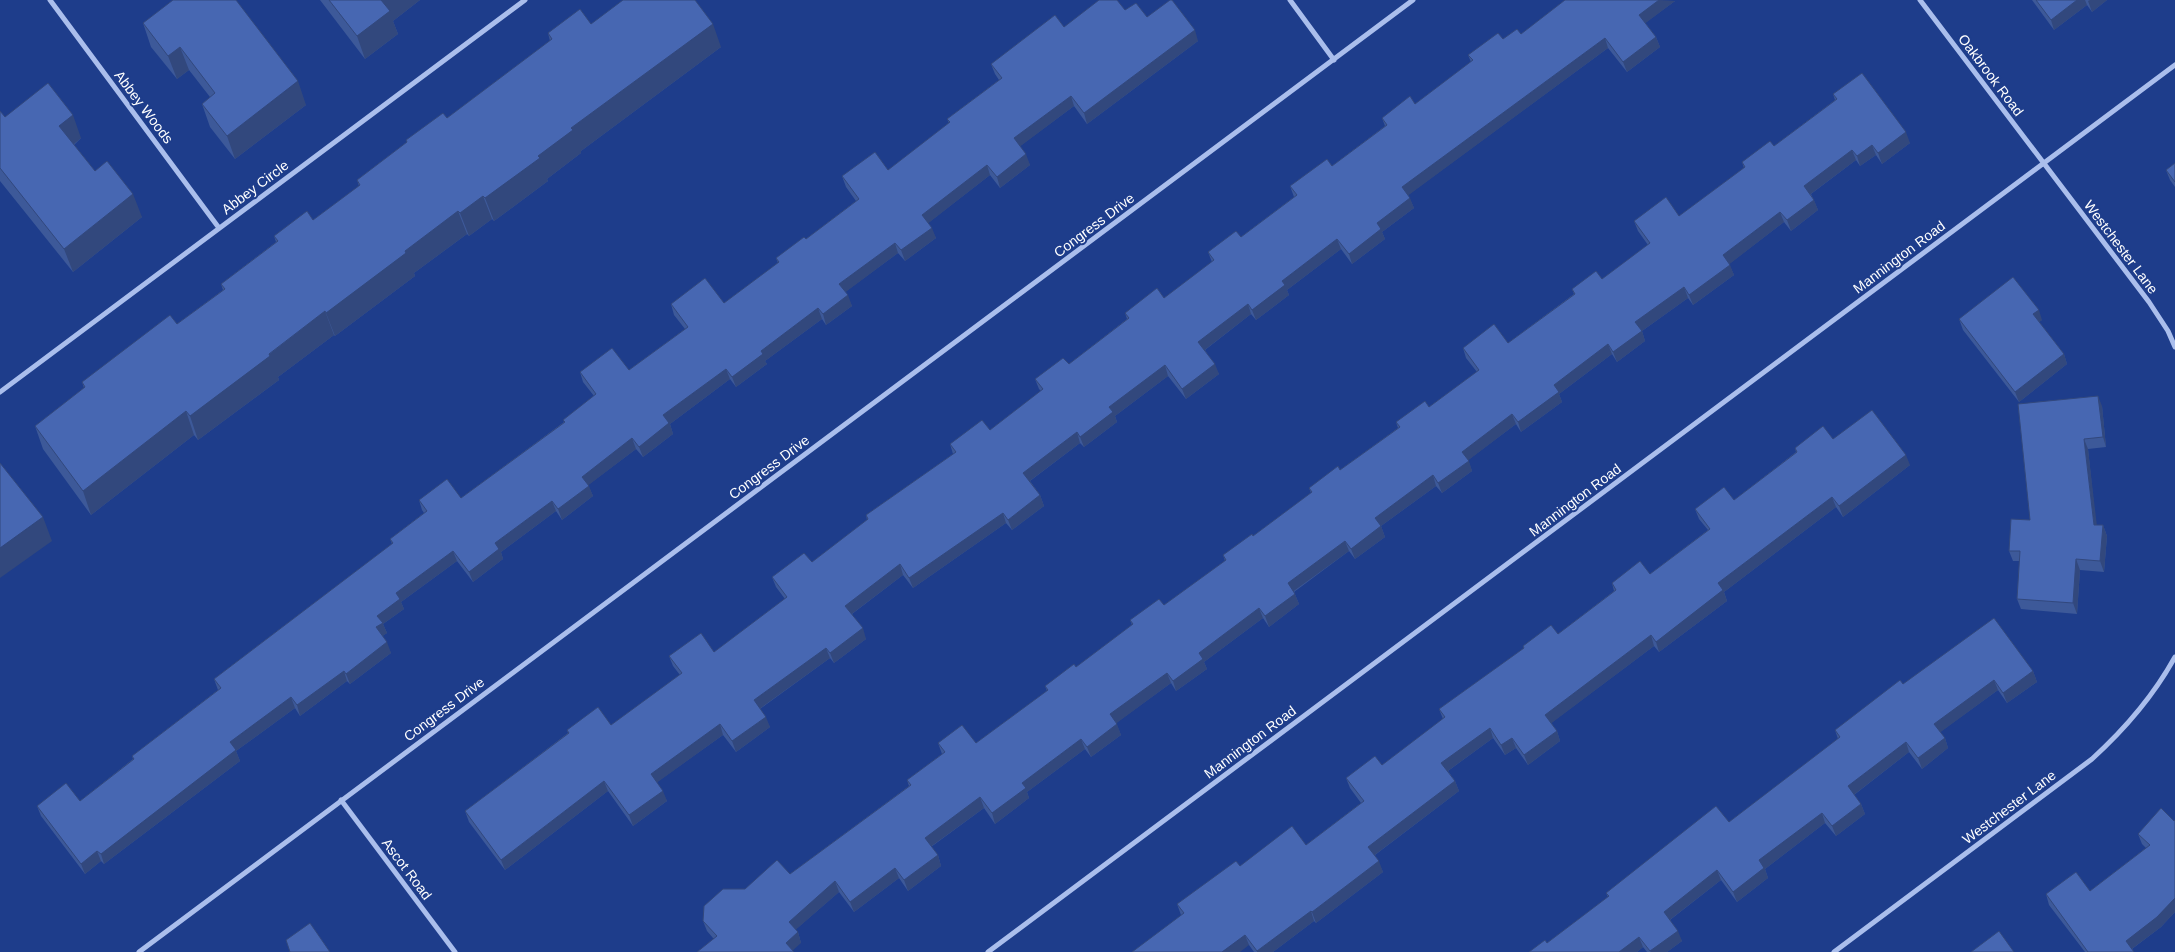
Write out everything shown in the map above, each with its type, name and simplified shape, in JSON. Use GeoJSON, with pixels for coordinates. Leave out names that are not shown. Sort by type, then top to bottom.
{"type":"FeatureCollection","features":[{"type":"Feature","properties":{"kind":"street","name":"Abbey Woods"},"geometry":{"type":"LineString","coordinates":[[50,0],[219,228]]}},
{"type":"Feature","properties":{"kind":"street","name":"Abbey Circle"},"geometry":{"type":"LineString","coordinates":[[0,392],[525,0]]}},
{"type":"Feature","properties":{"kind":"street"},"geometry":{"type":"LineString","coordinates":[[1290,0],[1334,60]]}},
{"type":"Feature","properties":{"kind":"street","name":"Congress Drive"},"geometry":{"type":"LineString","coordinates":[[138,952],[1413,0]]}},
{"type":"Feature","properties":{"kind":"street","name":"Oakbrook Road"},"geometry":{"type":"LineString","coordinates":[[1920,0],[2044,163]]}},
{"type":"Feature","properties":{"kind":"street","name":"Mannington Road"},"geometry":{"type":"LineString","coordinates":[[988,952],[2175,65]]}},
{"type":"Feature","properties":{"kind":"street","name":"Westchester Lane"},"geometry":{"type":"LineString","coordinates":[[2044,163],[2148,302],[2168,331],[2175,347]]}},
{"type":"Feature","properties":{"kind":"street","name":"Westchester Lane"},"geometry":{"type":"LineString","coordinates":[[1834,952],[2092,759],[2119,735],[2143,708],[2163,679],[2175,657]]}},
{"type":"Feature","properties":{"kind":"street","name":"Ascot Road"},"geometry":{"type":"LineString","coordinates":[[341,800],[455,952]]}},
{"type":"Feature","properties":{"kind":"building"},"geometry":{"type":"Polygon","coordinates":[[[173,0],[236,0],[298,81],[227,136],[202,104],[215,93],[180,47],[168,56],[143,23],[173,0]]]}},
{"type":"Feature","properties":{"kind":"building"},"geometry":{"type":"Polygon","coordinates":[[[329,0],[381,0],[390,11],[357,36],[329,0]]]}},
{"type":"Feature","properties":{"kind":"building"},"geometry":{"type":"Polygon","coordinates":[[[623,0],[695,0],[713,24],[571,128],[573,130],[538,156],[540,158],[485,198],[483,196],[460,213],[458,211],[405,251],[406,253],[326,313],[325,311],[269,354],[270,356],[190,416],[186,411],[83,491],[35,426],[85,387],[82,382],[170,315],[177,324],[225,289],[221,284],[278,241],[274,236],[307,211],[313,220],[360,185],[357,180],[407,142],[406,140],[443,113],[447,118],[552,39],[548,33],[580,9],[591,24],[623,0]]]}},
{"type":"Feature","properties":{"kind":"building"},"geometry":{"type":"Polygon","coordinates":[[[1099,0],[1117,0],[1125,10],[1136,3],[1147,17],[1172,0],[1195,30],[1084,113],[1071,96],[1014,138],[1026,154],[997,177],[987,165],[922,215],[932,228],[901,250],[895,243],[839,284],[848,295],[823,314],[818,308],[761,351],[763,354],[732,377],[726,369],[663,415],[669,423],[639,447],[632,438],[582,477],[589,486],[558,509],[552,501],[495,543],[499,549],[469,572],[453,551],[396,593],[400,599],[377,616],[383,623],[376,627],[387,642],[346,674],[344,671],[297,705],[291,697],[230,742],[236,750],[101,854],[97,851],[81,864],[37,806],[66,783],[80,801],[134,759],[132,756],[221,688],[214,679],[393,543],[390,539],[427,511],[419,500],[447,479],[461,498],[565,422],[563,420],[596,394],[580,372],[612,348],[629,370],[688,327],[671,304],[705,278],[724,303],[779,262],[776,258],[804,237],[806,239],[859,199],[842,176],[875,152],[888,170],[950,122],[947,119],[1002,78],[991,64],[1055,15],[1064,27],[1099,0]]]}},
{"type":"Feature","properties":{"kind":"building"},"geometry":{"type":"Polygon","coordinates":[[[1565,0],[1659,0],[1639,15],[1656,37],[1623,62],[1605,38],[1402,187],[1410,198],[1377,223],[1381,229],[1349,254],[1337,239],[1282,281],[1285,285],[1252,310],[1248,304],[1198,342],[1215,364],[1182,389],[1165,365],[1109,407],[1113,412],[1080,437],[1077,432],[1023,473],[1040,495],[1008,520],[1003,513],[909,578],[900,564],[845,606],[863,628],[830,653],[826,648],[754,700],[766,717],[732,741],[720,724],[651,774],[663,791],[629,815],[604,781],[501,860],[465,811],[569,733],[567,730],[598,707],[611,725],[682,673],[669,656],[701,633],[714,652],[787,597],[772,577],[804,553],[812,562],[868,519],[866,515],[956,452],[950,444],[982,420],[990,430],[1043,389],[1035,379],[1063,358],[1069,364],[1129,318],[1125,313],[1157,288],[1164,298],[1214,260],[1208,252],[1236,231],[1241,237],[1297,195],[1290,186],[1327,159],[1332,166],[1387,125],[1382,118],[1410,96],[1415,104],[1473,60],[1468,55],[1498,33],[1503,39],[1517,29],[1521,34],[1565,0]]]}},
{"type":"Feature","properties":{"kind":"building"},"geometry":{"type":"Polygon","coordinates":[[[2036,0],[2077,0],[2051,20],[2036,0]]]}},
{"type":"Feature","properties":{"kind":"building"},"geometry":{"type":"Polygon","coordinates":[[[1862,73],[1906,132],[1878,153],[1872,145],[1857,156],[1852,150],[1804,186],[1814,200],[1787,220],[1780,212],[1723,255],[1730,265],[1689,295],[1684,287],[1635,322],[1642,331],[1613,352],[1608,344],[1554,385],[1559,392],[1518,422],[1512,414],[1462,452],[1469,461],[1438,483],[1433,475],[1375,518],[1381,526],[1351,549],[1345,541],[1288,583],[1295,594],[1265,616],[1259,608],[1199,653],[1203,659],[1173,681],[1167,673],[1110,714],[1117,724],[1087,747],[1081,739],[1022,783],[1026,788],[992,813],[980,797],[925,838],[938,855],[904,880],[895,868],[850,902],[835,881],[789,922],[798,932],[786,943],[794,952],[697,952],[717,936],[703,921],[704,906],[723,889],[745,889],[777,860],[790,874],[911,785],[907,780],[945,752],[938,743],[962,725],[976,743],[1048,690],[1045,686],[1074,664],[1076,667],[1133,624],[1130,620],[1159,599],[1164,605],[1226,560],[1223,555],[1252,534],[1253,536],[1312,492],[1309,488],[1338,466],[1340,470],[1400,427],[1396,422],[1425,401],[1429,407],[1479,370],[1463,348],[1494,324],[1508,343],[1575,294],[1572,289],[1596,271],[1602,279],[1650,243],[1634,221],[1666,197],[1679,216],[1745,167],[1742,162],[1770,141],[1774,146],[1837,99],[1833,94],[1862,73]]]}},
{"type":"Feature","properties":{"kind":"building"},"geometry":{"type":"Polygon","coordinates":[[[48,83],[73,115],[59,126],[95,171],[107,161],[133,194],[64,249],[0,168],[0,111],[5,117],[48,83]]]}},
{"type":"Feature","properties":{"kind":"building"},"geometry":{"type":"Polygon","coordinates":[[[2175,163],[2175,182],[2166,170],[2175,163]]]}},
{"type":"Feature","properties":{"kind":"building"},"geometry":{"type":"Polygon","coordinates":[[[2013,277],[2039,310],[2033,314],[2064,354],[2015,392],[1959,319],[2013,277]]]}},
{"type":"Feature","properties":{"kind":"building"},"geometry":{"type":"Polygon","coordinates":[[[2098,396],[2103,437],[2084,439],[2094,525],[2103,525],[2100,561],[2076,559],[2073,603],[2017,599],[2020,551],[2009,551],[2011,519],[2030,520],[2018,404],[2098,396]]]}},
{"type":"Feature","properties":{"kind":"building"},"geometry":{"type":"Polygon","coordinates":[[[1872,410],[1906,455],[1839,506],[1832,497],[1718,583],[1723,590],[1656,642],[1651,635],[1545,715],[1557,731],[1524,755],[1512,738],[1501,745],[1490,728],[1441,763],[1455,781],[1368,847],[1379,861],[1312,912],[1257,951],[1245,935],[1222,952],[1132,952],[1184,913],[1177,904],[1236,861],[1240,866],[1292,826],[1306,845],[1364,801],[1346,778],[1375,756],[1382,765],[1445,717],[1439,709],[1524,648],[1523,646],[1551,625],[1558,634],[1616,590],[1612,583],[1640,561],[1650,574],[1710,529],[1695,509],[1724,487],[1734,500],[1797,452],[1795,448],[1823,426],[1833,439],[1872,410]]]}},
{"type":"Feature","properties":{"kind":"building"},"geometry":{"type":"Polygon","coordinates":[[[0,463],[43,517],[0,548],[0,463]]]}},
{"type":"Feature","properties":{"kind":"building"},"geometry":{"type":"Polygon","coordinates":[[[1994,618],[2033,671],[2003,693],[1994,680],[1934,724],[1945,738],[1918,758],[1906,742],[1848,786],[1861,804],[1832,826],[1822,813],[1759,860],[1764,868],[1733,892],[1717,870],[1664,912],[1678,931],[1650,951],[1639,937],[1619,952],[1529,952],[1545,940],[1547,943],[1609,896],[1606,893],[1716,806],[1729,822],[1840,737],[1835,730],[1900,680],[1903,684],[1994,618]]]}},
{"type":"Feature","properties":{"kind":"building"},"geometry":{"type":"Polygon","coordinates":[[[2161,808],[2175,820],[2175,898],[2157,917],[2126,941],[2134,952],[2088,952],[2046,894],[2076,872],[2090,891],[2150,845],[2138,834],[2161,808]]]}},
{"type":"Feature","properties":{"kind":"building"},"geometry":{"type":"Polygon","coordinates":[[[310,923],[330,952],[290,952],[286,940],[310,923]]]}},
{"type":"Feature","properties":{"kind":"building"},"geometry":{"type":"Polygon","coordinates":[[[1999,931],[2014,952],[1971,952],[1999,931]]]}}]}
